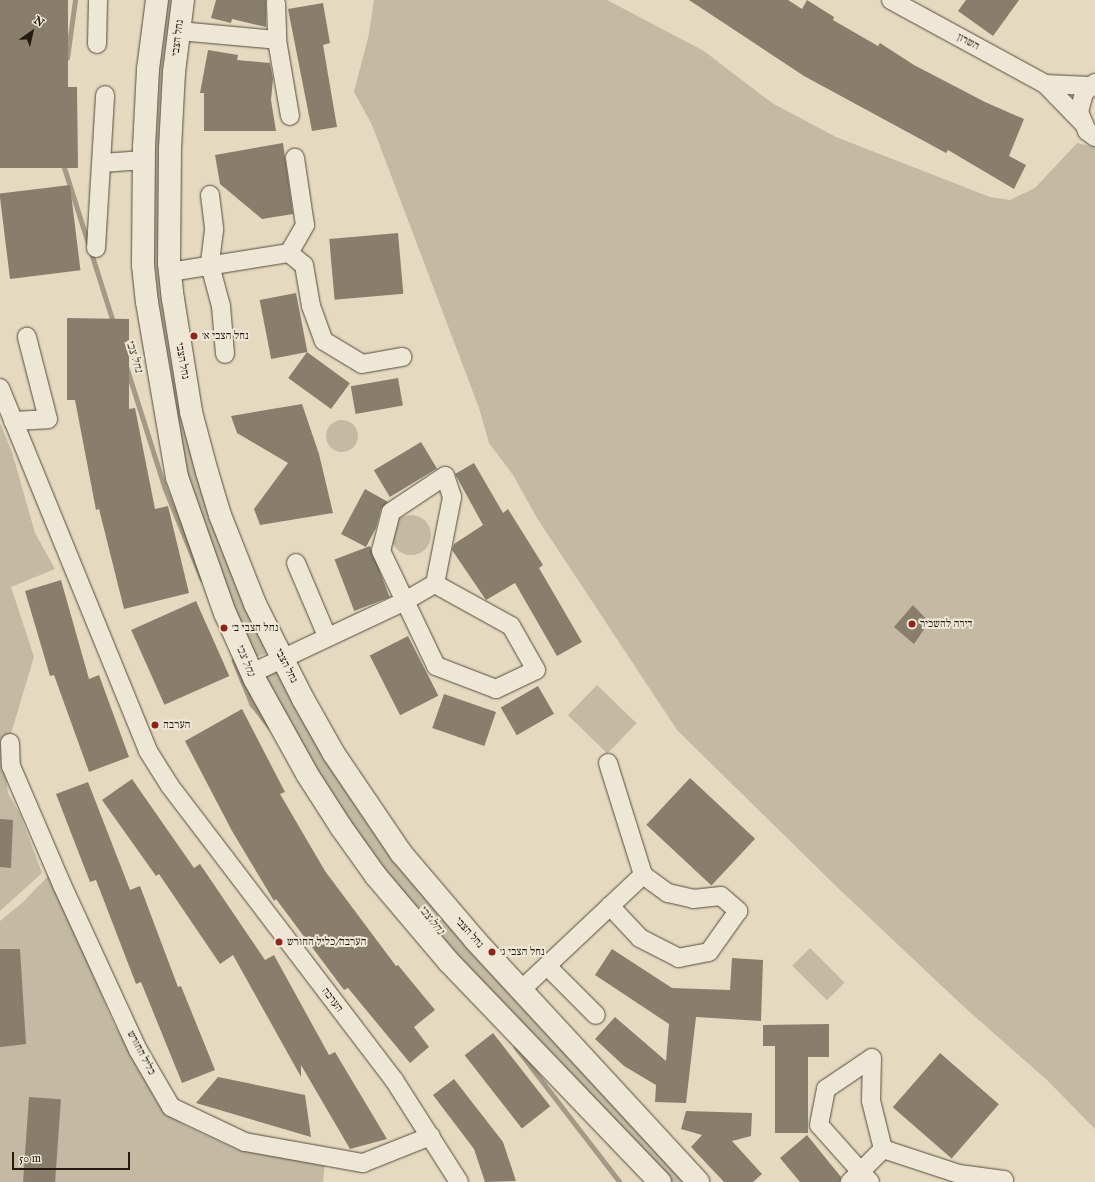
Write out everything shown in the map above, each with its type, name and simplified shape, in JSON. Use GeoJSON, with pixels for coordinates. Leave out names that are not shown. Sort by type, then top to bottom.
{"type":"FeatureCollection","features":[{"type":"Feature","properties":{"kind":"street"},"geometry":{"type":"LineString","coordinates":[[97,44],[98,0]]}},
{"type":"Feature","properties":{"kind":"street"},"geometry":{"type":"LineString","coordinates":[[157,0],[148,69],[144,160],[143,265],[154,348],[177,477],[225,613],[252,673],[307,774],[341,827],[410,918],[660,1182]]}},
{"type":"Feature","properties":{"kind":"street","name":"נחל הצבי"},"geometry":{"type":"LineString","coordinates":[[183,0],[179,31],[170,148],[170,272],[191,412],[207,472],[238,560],[282,659],[334,754],[401,853],[521,990],[698,1182]]}},
{"type":"Feature","properties":{"kind":"street","name":"השרון"},"geometry":{"type":"LineString","coordinates":[[892,0],[1045,84],[1095,137]]}},
{"type":"Feature","properties":{"kind":"street"},"geometry":{"type":"LineString","coordinates":[[276,3],[277,40],[290,116]]}},
{"type":"Feature","properties":{"kind":"street"},"geometry":{"type":"LineString","coordinates":[[179,31],[277,40]]}},
{"type":"Feature","properties":{"kind":"street","name":"השרון"},"geometry":{"type":"LineString","coordinates":[[1045,84],[1092,84]]}},
{"type":"Feature","properties":{"kind":"street"},"geometry":{"type":"LineString","coordinates":[[1082,122],[1080,102],[1092,84]]}},
{"type":"Feature","properties":{"kind":"street"},"geometry":{"type":"LineString","coordinates":[[96,248],[105,94]]}},
{"type":"Feature","properties":{"kind":"street"},"geometry":{"type":"LineString","coordinates":[[289,253],[305,225],[295,158]]}},
{"type":"Feature","properties":{"kind":"street"},"geometry":{"type":"LineString","coordinates":[[102,163],[144,160]]}},
{"type":"Feature","properties":{"kind":"street"},"geometry":{"type":"LineString","coordinates":[[210,195],[214,230],[210,265],[221,306],[225,354]]}},
{"type":"Feature","properties":{"kind":"street"},"geometry":{"type":"LineString","coordinates":[[170,272],[289,253],[304,265],[311,306],[324,341],[362,364],[402,357]]}},
{"type":"Feature","properties":{"kind":"street"},"geometry":{"type":"LineString","coordinates":[[13,421],[48,419],[27,337]]}},
{"type":"Feature","properties":{"kind":"street","name":"הערבה"},"geometry":{"type":"LineString","coordinates":[[0,388],[148,751],[170,786],[394,1080],[459,1182]]}},
{"type":"Feature","properties":{"kind":"street"},"geometry":{"type":"LineString","coordinates":[[252,673],[327,636],[405,601],[435,584],[452,497],[445,476],[391,512],[381,551],[405,601],[436,666],[496,689],[536,670],[511,626],[435,584]]}},
{"type":"Feature","properties":{"kind":"street"},"geometry":{"type":"LineString","coordinates":[[296,563],[327,636]]}},
{"type":"Feature","properties":{"kind":"street","name":"כליל החורש"},"geometry":{"type":"LineString","coordinates":[[10,743],[11,766],[62,884],[138,1050],[171,1107],[245,1142],[363,1164],[431,1136]]}},
{"type":"Feature","properties":{"kind":"street"},"geometry":{"type":"LineString","coordinates":[[608,763],[643,875],[668,893],[693,899],[721,896],[738,911],[709,952],[679,958],[640,938],[610,906]]}},
{"type":"Feature","properties":{"kind":"street"},"geometry":{"type":"LineString","coordinates":[[521,990],[643,875]]}},
{"type":"Feature","properties":{"kind":"street"},"geometry":{"type":"LineString","coordinates":[[547,966],[596,1015]]}},
{"type":"Feature","properties":{"kind":"street"},"geometry":{"type":"LineString","coordinates":[[872,1058],[871,1101],[883,1149],[860,1178],[819,1125],[826,1089],[872,1058]]}},
{"type":"Feature","properties":{"kind":"street"},"geometry":{"type":"LineString","coordinates":[[883,1149],[959,1174],[1004,1180],[1002,1182]]}},
{"type":"Feature","properties":{"kind":"shaded area"},"geometry":{"type":"Polygon","coordinates":[[[159,0],[181,0],[177,350],[273,651],[248,660],[193,518],[148,300],[159,0]]]}},
{"type":"Feature","properties":{"kind":"shaded area"},"geometry":{"type":"Polygon","coordinates":[[[374,0],[607,0],[704,51],[772,103],[836,137],[990,197],[1010,200],[1035,188],[1077,143],[1095,147],[1095,1129],[1047,1080],[963,1006],[839,889],[677,730],[537,518],[513,475],[489,443],[479,408],[372,125],[354,92],[369,34],[374,0]]]}},
{"type":"Feature","properties":{"kind":"shaded area"},"geometry":{"type":"Polygon","coordinates":[[[342,420],[353,425],[358,436],[353,447],[342,452],[331,447],[326,436],[331,425],[342,420]]]}},
{"type":"Feature","properties":{"kind":"shaded area"},"geometry":{"type":"Polygon","coordinates":[[[0,423],[12,452],[35,533],[55,569],[11,587],[34,657],[4,757],[8,793],[20,814],[42,873],[0,911],[0,423]]]}},
{"type":"Feature","properties":{"kind":"shaded area"},"geometry":{"type":"Polygon","coordinates":[[[411,515],[422,518],[428,524],[431,535],[428,546],[422,552],[411,555],[400,552],[394,546],[391,535],[394,524],[400,518],[411,515]]]}},
{"type":"Feature","properties":{"kind":"shaded area"},"geometry":{"type":"Polygon","coordinates":[[[281,667],[327,749],[694,1182],[663,1182],[416,922],[258,679],[281,667]]]}},
{"type":"Feature","properties":{"kind":"shaded area"},"geometry":{"type":"Polygon","coordinates":[[[597,685],[637,723],[607,753],[568,715],[597,685]]]}},
{"type":"Feature","properties":{"kind":"shaded area"},"geometry":{"type":"Polygon","coordinates":[[[50,874],[114,1024],[158,1102],[182,1124],[238,1150],[325,1163],[323,1182],[0,1182],[0,921],[23,902],[50,874]]]}},
{"type":"Feature","properties":{"kind":"shaded area"},"geometry":{"type":"Polygon","coordinates":[[[810,948],[845,983],[827,1000],[792,966],[810,948]]]}},
{"type":"Feature","properties":{"kind":"building"},"geometry":{"type":"Polygon","coordinates":[[[0,0],[68,0],[68,87],[77,87],[78,168],[0,168],[0,0]]]}},
{"type":"Feature","properties":{"kind":"building"},"geometry":{"type":"Polygon","coordinates":[[[216,0],[266,0],[266,27],[232,19],[231,23],[211,18],[216,0]]]}},
{"type":"Feature","properties":{"kind":"building"},"geometry":{"type":"Polygon","coordinates":[[[689,0],[788,0],[802,9],[807,0],[834,17],[833,20],[878,46],[880,43],[914,65],[985,102],[1024,119],[1009,156],[1026,165],[1014,189],[948,150],[946,153],[804,76],[689,0]]]}},
{"type":"Feature","properties":{"kind":"building"},"geometry":{"type":"Polygon","coordinates":[[[966,0],[1019,0],[993,36],[958,11],[966,0]]]}},
{"type":"Feature","properties":{"kind":"building"},"geometry":{"type":"Polygon","coordinates":[[[323,3],[330,43],[323,45],[337,127],[312,131],[288,9],[323,3]]]}},
{"type":"Feature","properties":{"kind":"building"},"geometry":{"type":"Polygon","coordinates":[[[208,50],[238,55],[237,60],[270,63],[273,79],[271,100],[276,131],[204,131],[204,93],[200,93],[208,50]]]}},
{"type":"Feature","properties":{"kind":"building"},"geometry":{"type":"Polygon","coordinates":[[[283,143],[293,214],[262,219],[220,184],[215,155],[283,143]]]}},
{"type":"Feature","properties":{"kind":"building"},"geometry":{"type":"Polygon","coordinates":[[[70,185],[80,270],[10,279],[0,194],[70,185]]]}},
{"type":"Feature","properties":{"kind":"building"},"geometry":{"type":"Polygon","coordinates":[[[398,233],[403,294],[335,300],[329,239],[398,233]]]}},
{"type":"Feature","properties":{"kind":"building"},"geometry":{"type":"Polygon","coordinates":[[[296,293],[307,352],[271,359],[260,300],[296,293]]]}},
{"type":"Feature","properties":{"kind":"building"},"geometry":{"type":"Polygon","coordinates":[[[67,318],[129,319],[129,409],[135,408],[155,509],[168,506],[189,593],[124,609],[99,509],[96,510],[75,400],[67,400],[67,318]]]}},
{"type":"Feature","properties":{"kind":"building"},"geometry":{"type":"Polygon","coordinates":[[[307,352],[350,383],[331,409],[288,378],[307,352]]]}},
{"type":"Feature","properties":{"kind":"building"},"geometry":{"type":"Polygon","coordinates":[[[398,378],[403,406],[356,414],[351,386],[398,378]]]}},
{"type":"Feature","properties":{"kind":"building"},"geometry":{"type":"Polygon","coordinates":[[[302,404],[319,454],[333,513],[260,525],[254,509],[288,463],[237,433],[231,416],[302,404]]]}},
{"type":"Feature","properties":{"kind":"building"},"geometry":{"type":"Polygon","coordinates":[[[421,442],[437,469],[390,497],[374,470],[421,442]]]}},
{"type":"Feature","properties":{"kind":"building"},"geometry":{"type":"Polygon","coordinates":[[[474,463],[503,513],[508,509],[543,565],[539,568],[582,642],[557,656],[515,583],[486,600],[452,550],[454,544],[483,525],[455,474],[474,463]]]}},
{"type":"Feature","properties":{"kind":"building"},"geometry":{"type":"Polygon","coordinates":[[[365,489],[388,502],[381,509],[376,528],[366,547],[341,534],[365,489]]]}},
{"type":"Feature","properties":{"kind":"building"},"geometry":{"type":"Polygon","coordinates":[[[370,546],[390,597],[354,611],[335,560],[370,546]]]}},
{"type":"Feature","properties":{"kind":"building"},"geometry":{"type":"Polygon","coordinates":[[[61,580],[89,679],[99,675],[129,757],[89,772],[54,675],[50,676],[25,591],[61,580]]]}},
{"type":"Feature","properties":{"kind":"building"},"geometry":{"type":"Polygon","coordinates":[[[196,601],[229,676],[164,705],[131,630],[196,601]]]}},
{"type":"Feature","properties":{"kind":"building","name":"דירה להשכיר"},"geometry":{"type":"Polygon","coordinates":[[[913,605],[929,622],[914,644],[894,627],[913,605]]]}},
{"type":"Feature","properties":{"kind":"building"},"geometry":{"type":"Polygon","coordinates":[[[408,636],[438,696],[400,715],[370,656],[408,636]]]}},
{"type":"Feature","properties":{"kind":"building"},"geometry":{"type":"Polygon","coordinates":[[[538,686],[554,714],[517,735],[501,708],[538,686]]]}},
{"type":"Feature","properties":{"kind":"building"},"geometry":{"type":"Polygon","coordinates":[[[444,694],[496,712],[484,746],[432,728],[444,694]]]}},
{"type":"Feature","properties":{"kind":"building"},"geometry":{"type":"Polygon","coordinates":[[[242,709],[285,792],[280,794],[325,871],[396,966],[398,965],[435,1010],[414,1027],[429,1047],[410,1063],[348,988],[344,990],[276,899],[274,901],[232,831],[185,741],[242,709]]]}},
{"type":"Feature","properties":{"kind":"building"},"geometry":{"type":"Polygon","coordinates":[[[690,778],[755,839],[711,886],[646,825],[690,778]]]}},
{"type":"Feature","properties":{"kind":"building"},"geometry":{"type":"Polygon","coordinates":[[[132,779],[194,868],[200,864],[265,960],[274,955],[329,1055],[335,1052],[387,1139],[350,1149],[301,1065],[301,1077],[233,955],[220,964],[159,874],[156,876],[102,800],[132,779]]]}},
{"type":"Feature","properties":{"kind":"building"},"geometry":{"type":"Polygon","coordinates":[[[88,782],[130,890],[140,886],[178,987],[181,986],[215,1070],[182,1083],[141,982],[136,984],[96,880],[90,882],[56,794],[88,782]]]}},
{"type":"Feature","properties":{"kind":"building"},"geometry":{"type":"Polygon","coordinates":[[[0,819],[13,820],[11,868],[0,867],[0,819]]]}},
{"type":"Feature","properties":{"kind":"building"},"geometry":{"type":"Polygon","coordinates":[[[0,949],[20,949],[26,1044],[0,1047],[0,949]]]}},
{"type":"Feature","properties":{"kind":"building"},"geometry":{"type":"Polygon","coordinates":[[[612,949],[672,988],[730,990],[732,958],[763,960],[761,1021],[696,1017],[686,1103],[655,1102],[656,1085],[624,1066],[595,1039],[615,1017],[666,1061],[669,1024],[595,975],[612,949]]]}},
{"type":"Feature","properties":{"kind":"building"},"geometry":{"type":"Polygon","coordinates":[[[829,1024],[829,1057],[808,1057],[808,1133],[775,1133],[775,1046],[763,1046],[763,1025],[829,1024]]]}},
{"type":"Feature","properties":{"kind":"building"},"geometry":{"type":"Polygon","coordinates":[[[493,1033],[550,1106],[522,1128],[465,1055],[493,1033]]]}},
{"type":"Feature","properties":{"kind":"building"},"geometry":{"type":"Polygon","coordinates":[[[940,1053],[999,1104],[952,1159],[893,1107],[940,1053]]]}},
{"type":"Feature","properties":{"kind":"building"},"geometry":{"type":"Polygon","coordinates":[[[218,1077],[305,1095],[311,1137],[196,1103],[218,1077]]]}},
{"type":"Feature","properties":{"kind":"building"},"geometry":{"type":"Polygon","coordinates":[[[454,1079],[503,1142],[516,1181],[485,1182],[474,1149],[433,1095],[454,1079]]]}},
{"type":"Feature","properties":{"kind":"building"},"geometry":{"type":"Polygon","coordinates":[[[29,1097],[61,1099],[55,1182],[23,1182],[29,1097]]]}},
{"type":"Feature","properties":{"kind":"building"},"geometry":{"type":"Polygon","coordinates":[[[686,1111],[752,1113],[751,1136],[732,1141],[762,1174],[753,1182],[724,1182],[691,1147],[702,1135],[681,1129],[686,1111]]]}},
{"type":"Feature","properties":{"kind":"building"},"geometry":{"type":"Polygon","coordinates":[[[807,1135],[841,1177],[840,1182],[800,1182],[780,1158],[807,1135]]]}},
{"type":"Feature","properties":{"kind":"waterway","name":"נחל צבי"},"geometry":{"type":"LineString","coordinates":[[67,58],[75,0]]}},
{"type":"Feature","properties":{"kind":"waterway","name":"נחל צבי"},"geometry":{"type":"LineString","coordinates":[[63,163],[114,324]]}},
{"type":"Feature","properties":{"kind":"waterway","name":"נחל צבי"},"geometry":{"type":"LineString","coordinates":[[127,368],[165,488],[202,579]]}},
{"type":"Feature","properties":{"kind":"waterway","name":"נחל צבי"},"geometry":{"type":"LineString","coordinates":[[234,660],[252,704],[269,726]]}},
{"type":"Feature","properties":{"kind":"waterway","name":"נחל צבי"},"geometry":{"type":"LineString","coordinates":[[516,1047],[620,1182]]}},
{"type":"Feature","properties":{"kind":"place","name":"נחל הצבי א׳"},"geometry":{"type":"Point","coordinates":[194,336]}},
{"type":"Feature","properties":{"kind":"place","name":"דירה להשכיר"},"geometry":{"type":"Point","coordinates":[912,624]}},
{"type":"Feature","properties":{"kind":"place","name":"נחל הצבי ב׳"},"geometry":{"type":"Point","coordinates":[224,628]}},
{"type":"Feature","properties":{"kind":"place","name":"הערבה"},"geometry":{"type":"Point","coordinates":[155,725]}},
{"type":"Feature","properties":{"kind":"place","name":"הערבה/כליל החורש"},"geometry":{"type":"Point","coordinates":[279,942]}},
{"type":"Feature","properties":{"kind":"place","name":"נחל הצבי ג׳"},"geometry":{"type":"Point","coordinates":[492,952]}}]}
